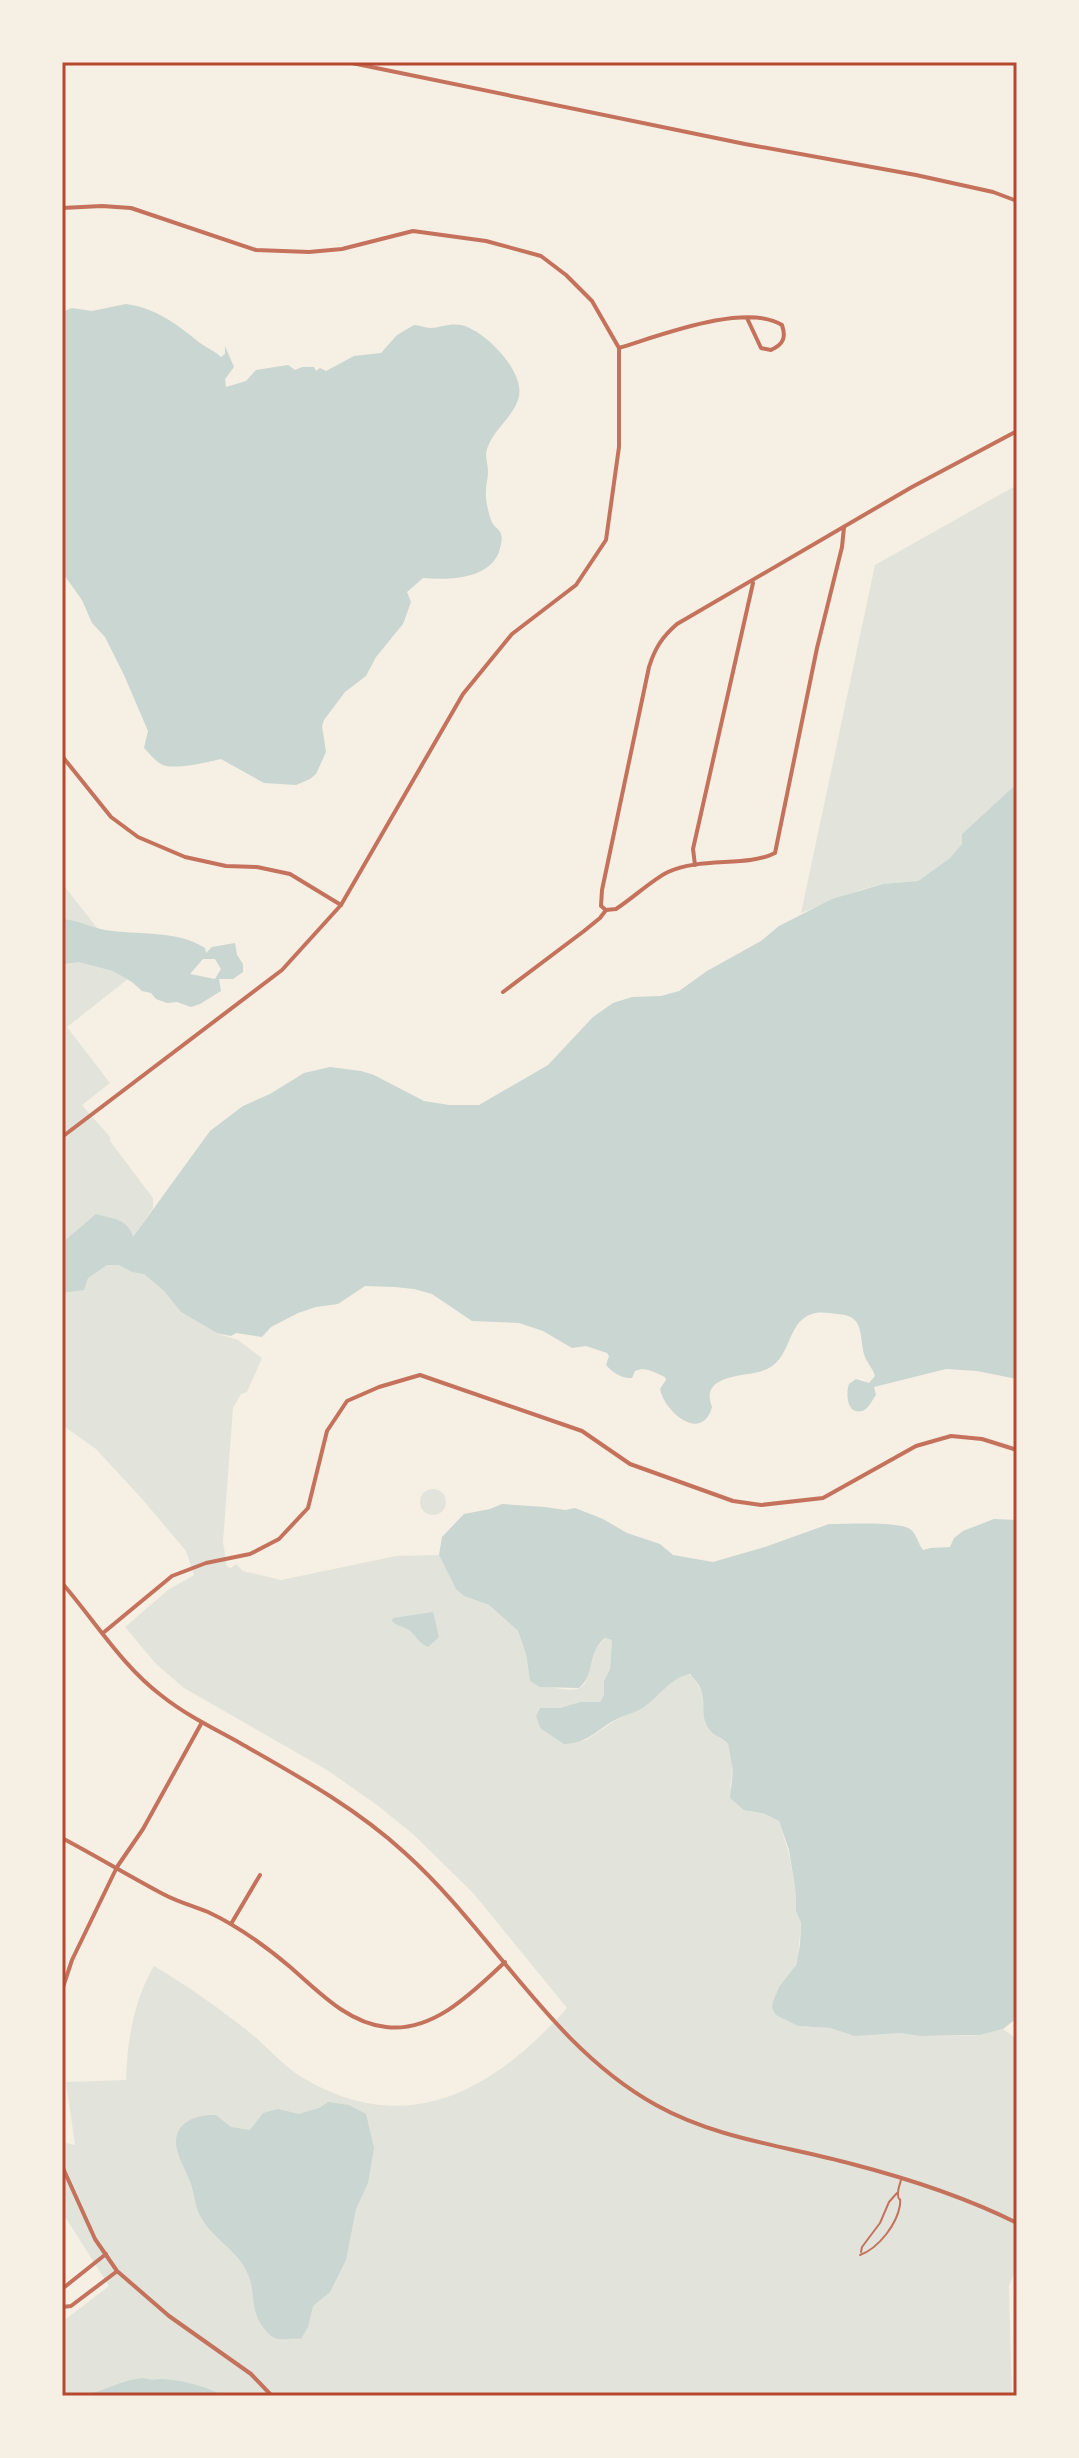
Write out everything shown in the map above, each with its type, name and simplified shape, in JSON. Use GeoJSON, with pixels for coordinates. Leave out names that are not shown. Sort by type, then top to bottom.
{"type":"FeatureCollection","features":[{"type":"Feature","properties":{"kind":"street"},"geometry":{"type":"LineString","coordinates":[[347,62],[932,179],[993,192],[1017,201]]}},
{"type":"Feature","properties":{"kind":"street"},"geometry":{"type":"LineString","coordinates":[[62,208],[131,208],[256,250],[309,252],[342,249],[413,231],[486,241],[541,256],[566,275],[592,301],[619,348],[619,447],[606,540],[576,585],[512,634],[463,694],[341,905],[282,970],[62,1137]]}},
{"type":"Feature","properties":{"kind":"street"},"geometry":{"type":"LineString","coordinates":[[619,348],[724,318],[747,318],[773,319],[782,325],[785,335],[782,343],[771,350],[761,348],[747,318]]}},
{"type":"Feature","properties":{"kind":"street"},"geometry":{"type":"LineString","coordinates":[[606,910],[601,902],[602,890],[649,667],[658,643],[677,624],[912,487],[1017,431]]}},
{"type":"Feature","properties":{"kind":"street"},"geometry":{"type":"LineString","coordinates":[[503,992],[592,925],[606,910],[616,909],[667,872],[716,861],[766,858],[775,853],[844,527]]}},
{"type":"Feature","properties":{"kind":"street"},"geometry":{"type":"LineString","coordinates":[[695,865],[693,849],[753,581]]}},
{"type":"Feature","properties":{"kind":"street"},"geometry":{"type":"LineString","coordinates":[[62,756],[111,817],[138,837],[185,857],[290,874],[341,905]]}},
{"type":"Feature","properties":{"kind":"street"},"geometry":{"type":"LineString","coordinates":[[103,1633],[172,1576],[206,1563],[250,1554],[279,1539],[308,1508],[327,1431],[347,1401],[379,1387],[420,1375],[582,1431],[630,1464],[733,1501],[761,1505],[823,1498],[916,1446],[951,1436],[982,1439],[1017,1450]]}},
{"type":"Feature","properties":{"kind":"street"},"geometry":{"type":"LineString","coordinates":[[62,1583],[145,1682],[201,1723],[344,1804],[384,1835],[437,1883],[577,2047],[621,2083],[655,2105],[730,2136],[852,2164],[1015,2222]]}},
{"type":"Feature","properties":{"kind":"street"},"geometry":{"type":"LineString","coordinates":[[62,1990],[72,1960],[117,1867],[143,1829],[201,1723]]}},
{"type":"Feature","properties":{"kind":"street"},"geometry":{"type":"LineString","coordinates":[[62,1838],[163,1894],[231,1924],[266,1946],[340,2009],[375,2025],[388,2028],[410,2026],[432,2019],[475,1990],[505,1962]]}},
{"type":"Feature","properties":{"kind":"street"},"geometry":{"type":"LineString","coordinates":[[231,1924],[260,1875]]}},
{"type":"Feature","properties":{"kind":"street"},"geometry":{"type":"LineString","coordinates":[[62,2166],[95,2239],[117,2271],[169,2316],[251,2374],[272,2396]]}},
{"type":"Feature","properties":{"kind":"street"},"geometry":{"type":"LineString","coordinates":[[62,2289],[106,2254]]}},
{"type":"Feature","properties":{"kind":"street"},"geometry":{"type":"LineString","coordinates":[[62,2307],[71,2306],[117,2271]]}},
{"type":"Feature","properties":{"kind":"lane"},"geometry":{"type":"LineString","coordinates":[[898,2193],[889,2202],[860,2255],[867,2253],[889,2231],[901,2203],[898,2193],[901,2179]]}},
{"type":"Feature","properties":{"kind":"shaded area"},"geometry":{"type":"Polygon","coordinates":[[[126,304],[166,318],[221,357],[225,354],[225,346],[234,367],[225,379],[226,387],[246,381],[256,370],[288,365],[295,370],[314,367],[316,371],[320,368],[326,371],[354,356],[381,353],[397,335],[414,325],[431,328],[461,325],[470,328],[491,343],[509,363],[519,386],[517,404],[492,439],[486,454],[486,501],[492,522],[502,536],[494,561],[477,573],[466,576],[423,578],[407,592],[411,602],[403,624],[376,657],[366,676],[345,692],[324,720],[326,752],[316,774],[296,785],[264,783],[221,759],[175,767],[155,760],[144,748],[148,731],[124,675],[105,637],[92,623],[82,600],[62,572],[62,312],[72,308],[92,311],[126,304]]]}},
{"type":"Feature","properties":{"kind":"shaded area"},"geometry":{"type":"Polygon","coordinates":[[[1017,485],[1017,786],[962,834],[962,844],[950,858],[918,881],[883,884],[860,890],[801,913],[875,565],[1017,485]]]}},
{"type":"Feature","properties":{"kind":"shaded area"},"geometry":{"type":"Polygon","coordinates":[[[1017,786],[1017,1379],[946,1369],[874,1387],[876,1395],[870,1404],[864,1410],[853,1410],[848,1402],[849,1384],[856,1379],[869,1383],[875,1376],[864,1354],[859,1327],[846,1315],[818,1313],[803,1318],[772,1366],[717,1383],[712,1388],[712,1407],[707,1418],[700,1423],[692,1423],[676,1415],[663,1398],[660,1389],[665,1377],[643,1369],[635,1371],[632,1378],[621,1376],[606,1365],[607,1353],[586,1346],[572,1348],[543,1331],[519,1323],[472,1321],[432,1294],[414,1289],[365,1286],[338,1304],[298,1313],[271,1327],[262,1337],[217,1333],[181,1312],[164,1291],[144,1274],[119,1265],[107,1265],[88,1278],[84,1290],[62,1293],[62,1243],[96,1214],[124,1223],[133,1237],[210,1131],[243,1106],[304,1073],[330,1067],[361,1071],[424,1101],[479,1105],[548,1065],[593,1017],[613,1003],[632,997],[661,996],[679,991],[707,971],[761,941],[779,926],[832,899],[883,884],[918,881],[950,858],[962,844],[962,834],[1017,786]]]}},
{"type":"Feature","properties":{"kind":"shaded area"},"geometry":{"type":"Polygon","coordinates":[[[62,883],[108,942],[128,979],[67,1027],[110,1083],[82,1105],[110,1137],[153,1198],[153,1208],[132,1239],[144,1274],[164,1291],[181,1312],[222,1335],[238,1340],[262,1358],[247,1392],[241,1394],[233,1408],[223,1542],[227,1567],[236,1564],[243,1571],[281,1580],[396,1556],[439,1555],[456,1588],[464,1596],[489,1605],[518,1631],[526,1654],[530,1681],[556,1688],[573,1690],[582,1687],[596,1649],[606,1638],[612,1640],[610,1669],[600,1702],[545,1708],[536,1716],[540,1728],[564,1743],[586,1740],[619,1718],[641,1709],[685,1674],[693,1676],[704,1696],[705,1723],[710,1731],[728,1744],[733,1771],[730,1787],[751,1812],[779,1821],[789,1854],[796,1911],[801,1923],[798,1957],[794,1969],[779,1987],[773,2001],[798,2026],[830,2028],[850,2035],[900,2033],[964,2036],[1003,2029],[1017,2039],[1017,2266],[1009,2286],[1012,2396],[62,2396],[62,2322],[109,2286],[62,2212],[62,2142],[75,2145],[66,2082],[126,2080],[133,2021],[141,1992],[154,1966],[230,2017],[300,2076],[339,2095],[376,2104],[412,2105],[446,2098],[478,2083],[509,2063],[567,2008],[474,1894],[414,1835],[327,1770],[184,1688],[156,1664],[125,1627],[168,1590],[194,1575],[186,1551],[143,1500],[96,1449],[62,1425],[62,883]]]}},
{"type":"Feature","properties":{"kind":"shaded area"},"geometry":{"type":"Polygon","coordinates":[[[62,919],[105,930],[182,938],[205,948],[206,953],[212,947],[235,943],[243,972],[233,979],[219,979],[221,991],[191,1007],[156,999],[113,971],[79,962],[62,964],[62,919]],[[203,959],[190,974],[215,979],[221,969],[215,959],[203,959]]]}},
{"type":"Feature","properties":{"kind":"shaded area"},"geometry":{"type":"Polygon","coordinates":[[[433,1489],[442,1493],[446,1502],[442,1511],[433,1515],[424,1511],[420,1502],[424,1493],[433,1489]]]}},
{"type":"Feature","properties":{"kind":"shaded area"},"geometry":{"type":"Polygon","coordinates":[[[502,1504],[565,1510],[575,1508],[627,1533],[660,1544],[673,1555],[713,1562],[829,1524],[903,1526],[912,1531],[923,1550],[950,1547],[954,1538],[963,1531],[994,1519],[1017,1520],[1017,2018],[1003,2029],[980,2035],[920,2036],[900,2033],[854,2036],[830,2028],[798,2026],[776,2015],[772,2008],[773,2001],[779,1987],[796,1965],[801,1923],[796,1911],[789,1850],[779,1821],[765,1814],[744,1810],[730,1798],[733,1771],[728,1744],[708,1728],[701,1690],[690,1674],[671,1683],[641,1709],[613,1721],[581,1741],[564,1744],[540,1728],[536,1716],[540,1708],[600,1702],[610,1669],[612,1640],[605,1638],[599,1644],[588,1676],[579,1688],[540,1687],[530,1681],[526,1654],[518,1631],[489,1605],[464,1596],[456,1589],[439,1555],[442,1537],[464,1514],[502,1504]]]}},
{"type":"Feature","properties":{"kind":"shaded area"},"geometry":{"type":"Polygon","coordinates":[[[433,1612],[439,1637],[428,1647],[409,1630],[392,1621],[393,1618],[433,1612]]]}},
{"type":"Feature","properties":{"kind":"shaded area"},"geometry":{"type":"Polygon","coordinates":[[[328,2102],[349,2105],[366,2114],[374,2148],[368,2183],[356,2209],[346,2260],[330,2292],[313,2306],[308,2327],[301,2339],[279,2339],[267,2332],[257,2316],[250,2278],[242,2263],[207,2226],[196,2207],[191,2184],[177,2150],[177,2133],[186,2122],[200,2116],[216,2115],[231,2127],[250,2130],[263,2113],[278,2109],[299,2114],[328,2102]]]}},
{"type":"Feature","properties":{"kind":"shaded area"},"geometry":{"type":"Polygon","coordinates":[[[144,2378],[187,2383],[224,2396],[79,2396],[144,2378]]]}}]}
